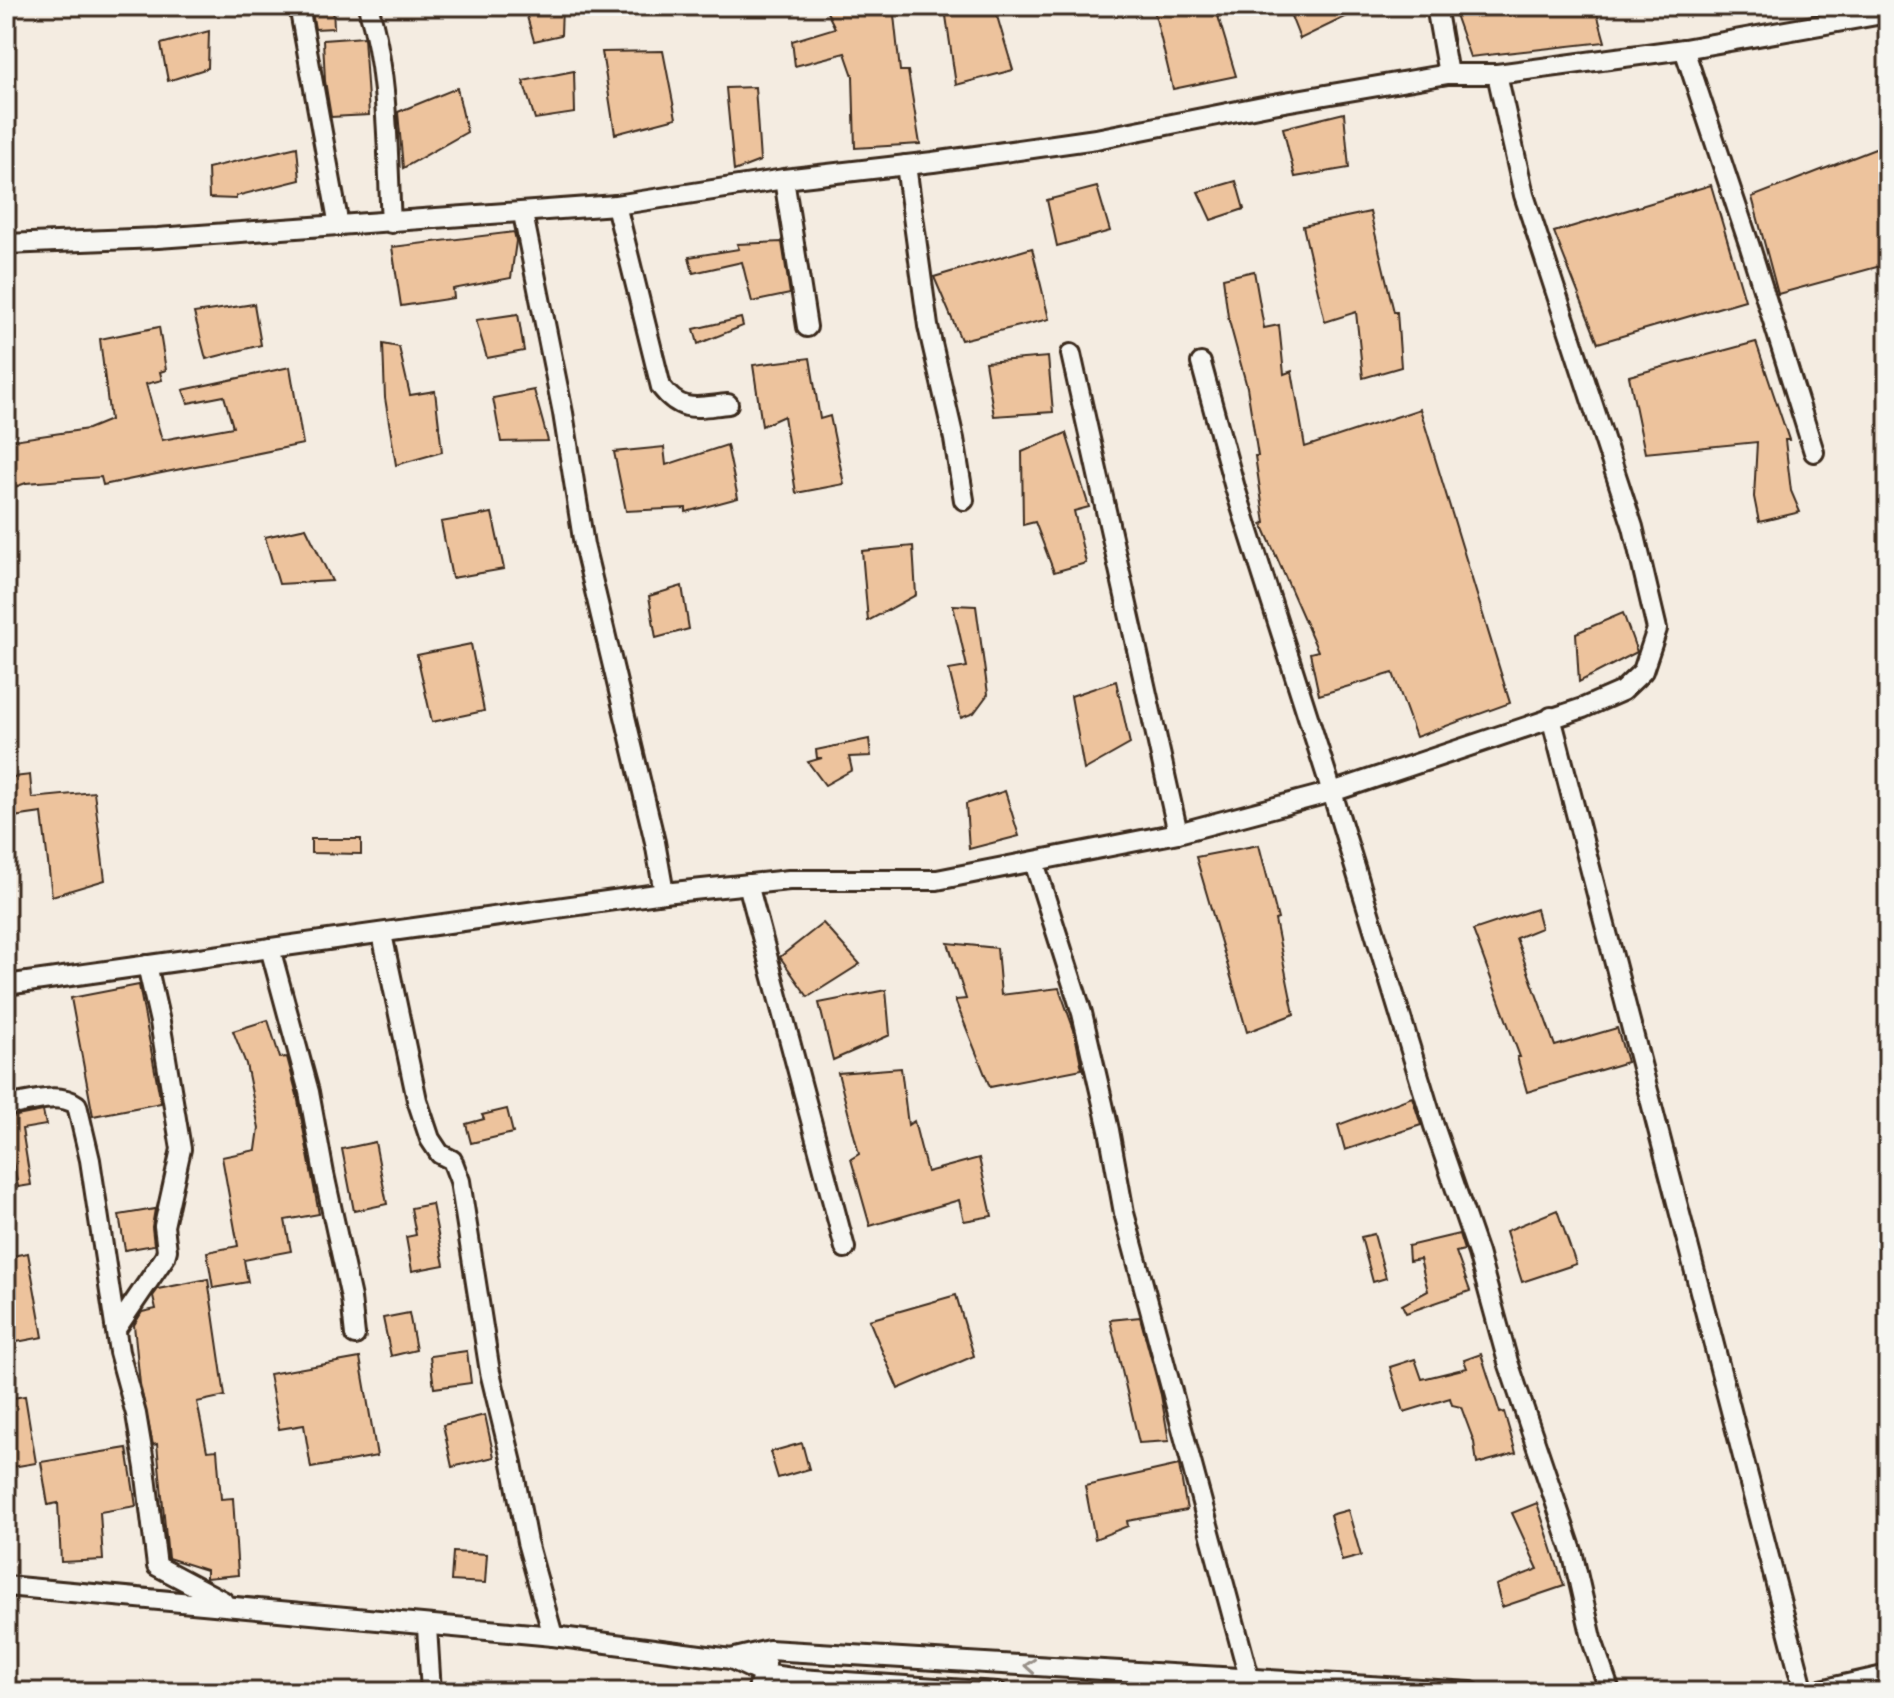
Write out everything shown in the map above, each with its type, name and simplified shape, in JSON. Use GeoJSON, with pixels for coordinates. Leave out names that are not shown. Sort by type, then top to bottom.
{"type":"FeatureCollection","features":[{"type":"Feature","properties":{"kind":"street"},"geometry":{"type":"LineString","coordinates":[[299,6],[339,226]]}},
{"type":"Feature","properties":{"kind":"street"},"geometry":{"type":"LineString","coordinates":[[368,6],[376,32],[391,223]]}},
{"type":"Feature","properties":{"kind":"street"},"geometry":{"type":"LineString","coordinates":[[1436,6],[1448,74]]}},
{"type":"Feature","properties":{"kind":"street"},"geometry":{"type":"LineString","coordinates":[[6,244],[158,238],[616,205],[784,179],[1096,139],[1448,74],[1497,74],[1684,49],[1888,13]]}},
{"type":"Feature","properties":{"kind":"street"},"geometry":{"type":"LineString","coordinates":[[1684,49],[1814,452]]}},
{"type":"Feature","properties":{"kind":"street"},"geometry":{"type":"LineString","coordinates":[[6,985],[664,893],[789,880],[937,880],[1178,833],[1332,792],[1622,691],[1643,671],[1657,629],[1633,527],[1524,195],[1497,74]]}},
{"type":"Feature","properties":{"kind":"street"},"geometry":{"type":"LineString","coordinates":[[906,165],[928,326],[954,439],[964,500]]}},
{"type":"Feature","properties":{"kind":"street"},"geometry":{"type":"LineString","coordinates":[[784,179],[807,327]]}},
{"type":"Feature","properties":{"kind":"street"},"geometry":{"type":"LineString","coordinates":[[616,205],[661,387],[671,400],[687,408],[728,404]]}},
{"type":"Feature","properties":{"kind":"street"},"geometry":{"type":"LineString","coordinates":[[523,214],[563,413],[584,545],[664,893]]}},
{"type":"Feature","properties":{"kind":"street"},"geometry":{"type":"LineString","coordinates":[[1071,354],[1178,833]]}},
{"type":"Feature","properties":{"kind":"street"},"geometry":{"type":"LineString","coordinates":[[1201,363],[1235,488],[1434,1126],[1478,1253],[1508,1362],[1572,1551],[1593,1643],[1610,1692]]}},
{"type":"Feature","properties":{"kind":"street"},"geometry":{"type":"LineString","coordinates":[[1551,717],[1804,1692]]}},
{"type":"Feature","properties":{"kind":"street"},"geometry":{"type":"LineString","coordinates":[[1034,862],[1082,1013],[1124,1213],[1252,1686]]}},
{"type":"Feature","properties":{"kind":"street"},"geometry":{"type":"LineString","coordinates":[[748,884],[845,1248]]}},
{"type":"Feature","properties":{"kind":"street"},"geometry":{"type":"LineString","coordinates":[[382,934],[417,1100],[430,1139],[440,1154],[452,1160],[460,1181],[490,1372],[527,1542],[553,1636]]}},
{"type":"Feature","properties":{"kind":"street"},"geometry":{"type":"LineString","coordinates":[[270,948],[309,1092],[351,1298],[355,1335]]}},
{"type":"Feature","properties":{"kind":"street"},"geometry":{"type":"LineString","coordinates":[[116,1329],[165,1257],[164,1226],[181,1149],[160,1022],[147,965]]}},
{"type":"Feature","properties":{"kind":"street"},"geometry":{"type":"LineString","coordinates":[[6,1106],[56,1097],[77,1105],[90,1160],[116,1329],[145,1468],[157,1566],[229,1605]]}},
{"type":"Feature","properties":{"kind":"street"},"geometry":{"type":"LineString","coordinates":[[6,1586],[229,1605],[427,1627],[553,1636],[731,1659],[763,1674],[798,1685],[997,1692]]}},
{"type":"Feature","properties":{"kind":"street"},"geometry":{"type":"LineString","coordinates":[[427,1627],[431,1692]]}},
{"type":"Feature","properties":{"kind":"street"},"geometry":{"type":"LineString","coordinates":[[731,1659],[769,1650],[1252,1686],[1471,1692]]}},
{"type":"Feature","properties":{"kind":"street"},"geometry":{"type":"LineString","coordinates":[[757,1692],[769,1650]]}},
{"type":"Feature","properties":{"kind":"street"},"geometry":{"type":"LineString","coordinates":[[798,1685],[806,1652]]}},
{"type":"Feature","properties":{"kind":"street"},"geometry":{"type":"LineString","coordinates":[[1812,1692],[1888,1675]]}},
{"type":"Feature","properties":{"kind":"building"},"geometry":{"type":"Polygon","coordinates":[[[311,6],[333,6],[334,28],[315,29],[311,6]]]}},
{"type":"Feature","properties":{"kind":"building"},"geometry":{"type":"Polygon","coordinates":[[[524,6],[562,6],[561,35],[534,41],[524,6]]]}},
{"type":"Feature","properties":{"kind":"building"},"geometry":{"type":"Polygon","coordinates":[[[824,6],[893,6],[900,71],[908,71],[920,144],[855,148],[853,76],[845,53],[795,66],[792,41],[835,28],[824,6]]]}},
{"type":"Feature","properties":{"kind":"building"},"geometry":{"type":"Polygon","coordinates":[[[994,6],[1013,70],[956,85],[945,9],[994,6]]]}},
{"type":"Feature","properties":{"kind":"building"},"geometry":{"type":"Polygon","coordinates":[[[1153,6],[1215,6],[1236,76],[1173,89],[1153,6]]]}},
{"type":"Feature","properties":{"kind":"building"},"geometry":{"type":"Polygon","coordinates":[[[1287,6],[1368,6],[1300,39],[1287,6]]]}},
{"type":"Feature","properties":{"kind":"building"},"geometry":{"type":"Polygon","coordinates":[[[1452,6],[1595,6],[1605,42],[1470,57],[1452,6]]]}},
{"type":"Feature","properties":{"kind":"building"},"geometry":{"type":"Polygon","coordinates":[[[209,31],[208,68],[168,81],[161,44],[209,31]]]}},
{"type":"Feature","properties":{"kind":"building"},"geometry":{"type":"Polygon","coordinates":[[[364,37],[369,115],[331,117],[323,40],[364,37]]]}},
{"type":"Feature","properties":{"kind":"building"},"geometry":{"type":"Polygon","coordinates":[[[663,51],[676,118],[615,134],[602,52],[663,51]]]}},
{"type":"Feature","properties":{"kind":"building"},"geometry":{"type":"Polygon","coordinates":[[[574,71],[575,113],[535,119],[523,81],[574,71]]]}},
{"type":"Feature","properties":{"kind":"building"},"geometry":{"type":"Polygon","coordinates":[[[755,87],[760,161],[734,171],[726,88],[755,87]]]}},
{"type":"Feature","properties":{"kind":"building"},"geometry":{"type":"Polygon","coordinates":[[[457,88],[467,132],[403,168],[398,112],[457,88]]]}},
{"type":"Feature","properties":{"kind":"building"},"geometry":{"type":"Polygon","coordinates":[[[1344,113],[1349,168],[1295,177],[1283,128],[1344,113]]]}},
{"type":"Feature","properties":{"kind":"building"},"geometry":{"type":"Polygon","coordinates":[[[1888,144],[1888,264],[1778,294],[1752,197],[1888,144]]]}},
{"type":"Feature","properties":{"kind":"building"},"geometry":{"type":"Polygon","coordinates":[[[297,147],[300,180],[236,196],[236,199],[209,198],[208,168],[297,147]]]}},
{"type":"Feature","properties":{"kind":"building"},"geometry":{"type":"Polygon","coordinates":[[[1236,181],[1244,209],[1211,220],[1198,192],[1236,181]]]}},
{"type":"Feature","properties":{"kind":"building"},"geometry":{"type":"Polygon","coordinates":[[[1711,185],[1745,300],[1598,343],[1554,232],[1711,185]]]}},
{"type":"Feature","properties":{"kind":"building"},"geometry":{"type":"Polygon","coordinates":[[[1097,187],[1110,231],[1057,246],[1047,200],[1097,187]]]}},
{"type":"Feature","properties":{"kind":"building"},"geometry":{"type":"Polygon","coordinates":[[[1370,212],[1394,312],[1397,312],[1401,367],[1363,378],[1356,312],[1325,322],[1303,226],[1370,212]]]}},
{"type":"Feature","properties":{"kind":"building"},"geometry":{"type":"Polygon","coordinates":[[[514,232],[516,241],[511,278],[453,289],[454,298],[401,306],[392,247],[514,232]]]}},
{"type":"Feature","properties":{"kind":"building"},"geometry":{"type":"Polygon","coordinates":[[[782,242],[790,294],[752,302],[742,262],[693,273],[689,257],[739,249],[737,244],[782,242]]]}},
{"type":"Feature","properties":{"kind":"building"},"geometry":{"type":"Polygon","coordinates":[[[1032,248],[1049,319],[961,340],[934,277],[1032,248]]]}},
{"type":"Feature","properties":{"kind":"building"},"geometry":{"type":"Polygon","coordinates":[[[1254,271],[1264,328],[1279,325],[1284,374],[1292,371],[1305,447],[1420,409],[1510,703],[1416,737],[1393,673],[1319,695],[1310,653],[1318,651],[1262,524],[1265,523],[1255,456],[1258,456],[1247,387],[1228,317],[1223,278],[1254,271]]]}},
{"type":"Feature","properties":{"kind":"building"},"geometry":{"type":"Polygon","coordinates":[[[254,304],[261,345],[206,359],[194,313],[254,304]]]}},
{"type":"Feature","properties":{"kind":"building"},"geometry":{"type":"Polygon","coordinates":[[[518,314],[524,351],[487,358],[476,320],[518,314]]]}},
{"type":"Feature","properties":{"kind":"building"},"geometry":{"type":"Polygon","coordinates":[[[741,318],[743,326],[698,344],[694,329],[741,318]]]}},
{"type":"Feature","properties":{"kind":"building"},"geometry":{"type":"Polygon","coordinates":[[[159,327],[166,370],[160,372],[162,380],[146,384],[162,440],[233,427],[224,396],[188,403],[183,390],[290,367],[303,444],[103,485],[101,477],[26,483],[6,490],[6,441],[88,429],[110,420],[100,339],[159,327]]]}},
{"type":"Feature","properties":{"kind":"building"},"geometry":{"type":"Polygon","coordinates":[[[1756,342],[1789,440],[1785,440],[1791,491],[1800,512],[1759,522],[1754,497],[1757,442],[1645,453],[1629,376],[1756,342]]]}},
{"type":"Feature","properties":{"kind":"building"},"geometry":{"type":"Polygon","coordinates":[[[383,344],[399,347],[410,395],[435,391],[442,452],[396,465],[385,398],[383,344]]]}},
{"type":"Feature","properties":{"kind":"building"},"geometry":{"type":"Polygon","coordinates":[[[1048,357],[1053,412],[994,416],[985,362],[1048,357]]]}},
{"type":"Feature","properties":{"kind":"building"},"geometry":{"type":"Polygon","coordinates":[[[810,358],[820,419],[830,416],[844,484],[796,493],[784,416],[762,426],[753,365],[810,358]]]}},
{"type":"Feature","properties":{"kind":"building"},"geometry":{"type":"Polygon","coordinates":[[[534,390],[548,441],[501,442],[493,398],[534,390]]]}},
{"type":"Feature","properties":{"kind":"building"},"geometry":{"type":"Polygon","coordinates":[[[1066,433],[1089,507],[1074,511],[1086,563],[1054,572],[1035,522],[1023,525],[1022,452],[1066,433]]]}},
{"type":"Feature","properties":{"kind":"building"},"geometry":{"type":"Polygon","coordinates":[[[727,445],[738,498],[686,512],[686,508],[626,511],[614,452],[664,447],[666,465],[727,445]]]}},
{"type":"Feature","properties":{"kind":"building"},"geometry":{"type":"Polygon","coordinates":[[[492,513],[504,569],[452,578],[441,522],[492,513]]]}},
{"type":"Feature","properties":{"kind":"building"},"geometry":{"type":"Polygon","coordinates":[[[306,528],[332,581],[279,584],[265,537],[306,528]]]}},
{"type":"Feature","properties":{"kind":"building"},"geometry":{"type":"Polygon","coordinates":[[[913,546],[916,595],[868,621],[862,551],[913,546]]]}},
{"type":"Feature","properties":{"kind":"building"},"geometry":{"type":"Polygon","coordinates":[[[682,586],[689,629],[656,638],[649,596],[682,586]]]}},
{"type":"Feature","properties":{"kind":"building"},"geometry":{"type":"Polygon","coordinates":[[[953,605],[976,606],[988,694],[974,713],[961,718],[949,670],[967,667],[953,605]]]}},
{"type":"Feature","properties":{"kind":"building"},"geometry":{"type":"Polygon","coordinates":[[[1623,613],[1637,652],[1579,682],[1576,633],[1623,613]]]}},
{"type":"Feature","properties":{"kind":"building"},"geometry":{"type":"Polygon","coordinates":[[[471,644],[484,711],[432,722],[417,655],[471,644]]]}},
{"type":"Feature","properties":{"kind":"building"},"geometry":{"type":"Polygon","coordinates":[[[1116,681],[1130,744],[1084,770],[1071,696],[1116,681]]]}},
{"type":"Feature","properties":{"kind":"building"},"geometry":{"type":"Polygon","coordinates":[[[869,739],[871,756],[849,757],[852,770],[825,785],[808,762],[822,758],[817,758],[816,750],[869,739]]]}},
{"type":"Feature","properties":{"kind":"building"},"geometry":{"type":"Polygon","coordinates":[[[30,775],[32,798],[94,792],[105,880],[52,896],[42,813],[6,818],[6,778],[30,775]]]}},
{"type":"Feature","properties":{"kind":"building"},"geometry":{"type":"Polygon","coordinates":[[[1005,791],[1019,836],[969,849],[966,804],[1005,791]]]}},
{"type":"Feature","properties":{"kind":"building"},"geometry":{"type":"Polygon","coordinates":[[[311,839],[361,839],[361,854],[311,853],[311,839]]]}},
{"type":"Feature","properties":{"kind":"building"},"geometry":{"type":"Polygon","coordinates":[[[1259,845],[1278,919],[1275,920],[1294,1014],[1247,1032],[1196,857],[1259,845]]]}},
{"type":"Feature","properties":{"kind":"building"},"geometry":{"type":"Polygon","coordinates":[[[1536,909],[1541,928],[1516,938],[1555,1046],[1617,1028],[1627,1062],[1527,1092],[1517,1057],[1520,1057],[1473,930],[1536,909]]]}},
{"type":"Feature","properties":{"kind":"building"},"geometry":{"type":"Polygon","coordinates":[[[823,923],[860,964],[808,997],[780,957],[823,923]]]}},
{"type":"Feature","properties":{"kind":"building"},"geometry":{"type":"Polygon","coordinates":[[[948,943],[997,948],[1001,995],[1059,988],[1074,1030],[1082,1069],[990,1087],[955,1000],[966,999],[948,943]]]}},
{"type":"Feature","properties":{"kind":"building"},"geometry":{"type":"Polygon","coordinates":[[[139,985],[161,1103],[93,1116],[71,998],[139,985]]]}},
{"type":"Feature","properties":{"kind":"building"},"geometry":{"type":"Polygon","coordinates":[[[886,990],[890,1035],[833,1060],[819,1003],[886,990]]]}},
{"type":"Feature","properties":{"kind":"building"},"geometry":{"type":"Polygon","coordinates":[[[268,1020],[280,1058],[287,1057],[297,1095],[319,1214],[285,1220],[291,1251],[244,1260],[248,1282],[213,1288],[207,1252],[238,1246],[222,1157],[256,1150],[259,1128],[246,1064],[233,1031],[268,1020]]]}},
{"type":"Feature","properties":{"kind":"building"},"geometry":{"type":"Polygon","coordinates":[[[901,1068],[908,1125],[914,1121],[927,1172],[979,1158],[992,1216],[964,1221],[959,1200],[870,1226],[851,1159],[859,1154],[838,1073],[901,1068]]]}},
{"type":"Feature","properties":{"kind":"building"},"geometry":{"type":"Polygon","coordinates":[[[1412,1097],[1421,1125],[1345,1150],[1338,1125],[1412,1097]]]}},
{"type":"Feature","properties":{"kind":"building"},"geometry":{"type":"Polygon","coordinates":[[[507,1109],[513,1133],[471,1143],[466,1124],[484,1119],[482,1115],[507,1109]]]}},
{"type":"Feature","properties":{"kind":"building"},"geometry":{"type":"Polygon","coordinates":[[[43,1111],[46,1125],[22,1129],[31,1185],[18,1187],[11,1152],[6,1153],[6,1118],[43,1111]]]}},
{"type":"Feature","properties":{"kind":"building"},"geometry":{"type":"Polygon","coordinates":[[[375,1142],[387,1204],[354,1211],[342,1149],[375,1142]]]}},
{"type":"Feature","properties":{"kind":"building"},"geometry":{"type":"Polygon","coordinates":[[[432,1204],[444,1265],[412,1271],[406,1237],[416,1235],[411,1208],[432,1204]]]}},
{"type":"Feature","properties":{"kind":"building"},"geometry":{"type":"Polygon","coordinates":[[[155,1209],[152,1227],[154,1245],[125,1250],[119,1215],[155,1209]]]}},
{"type":"Feature","properties":{"kind":"building"},"geometry":{"type":"Polygon","coordinates":[[[1557,1210],[1576,1264],[1522,1282],[1506,1231],[1557,1210]]]}},
{"type":"Feature","properties":{"kind":"building"},"geometry":{"type":"Polygon","coordinates":[[[1374,1234],[1386,1278],[1373,1282],[1361,1237],[1374,1234]]]}},
{"type":"Feature","properties":{"kind":"building"},"geometry":{"type":"Polygon","coordinates":[[[1459,1234],[1464,1250],[1456,1252],[1470,1291],[1406,1313],[1402,1305],[1428,1291],[1420,1259],[1409,1261],[1408,1246],[1459,1234]]]}},
{"type":"Feature","properties":{"kind":"building"},"geometry":{"type":"Polygon","coordinates":[[[28,1253],[43,1337],[6,1344],[6,1257],[28,1253]]]}},
{"type":"Feature","properties":{"kind":"building"},"geometry":{"type":"Polygon","coordinates":[[[208,1279],[225,1396],[197,1402],[207,1451],[217,1450],[221,1499],[233,1498],[238,1575],[206,1578],[206,1570],[168,1558],[157,1444],[153,1445],[140,1384],[134,1325],[142,1312],[156,1309],[153,1296],[158,1289],[208,1279]]]}},
{"type":"Feature","properties":{"kind":"building"},"geometry":{"type":"Polygon","coordinates":[[[956,1295],[974,1356],[898,1389],[869,1320],[956,1295]]]}},
{"type":"Feature","properties":{"kind":"building"},"geometry":{"type":"Polygon","coordinates":[[[409,1313],[416,1350],[391,1356],[383,1318],[409,1313]]]}},
{"type":"Feature","properties":{"kind":"building"},"geometry":{"type":"Polygon","coordinates":[[[1140,1317],[1161,1395],[1169,1441],[1139,1443],[1110,1320],[1140,1317]]]}},
{"type":"Feature","properties":{"kind":"building"},"geometry":{"type":"Polygon","coordinates":[[[467,1351],[471,1383],[434,1388],[430,1356],[467,1351]]]}},
{"type":"Feature","properties":{"kind":"building"},"geometry":{"type":"Polygon","coordinates":[[[1481,1354],[1516,1453],[1477,1464],[1474,1442],[1461,1407],[1452,1405],[1450,1398],[1404,1412],[1390,1367],[1415,1359],[1422,1379],[1467,1368],[1464,1360],[1481,1354]]]}},
{"type":"Feature","properties":{"kind":"building"},"geometry":{"type":"Polygon","coordinates":[[[360,1358],[377,1456],[311,1468],[304,1425],[279,1429],[269,1374],[360,1358]]]}},
{"type":"Feature","properties":{"kind":"building"},"geometry":{"type":"Polygon","coordinates":[[[25,1396],[36,1463],[6,1468],[6,1399],[25,1396]]]}},
{"type":"Feature","properties":{"kind":"building"},"geometry":{"type":"Polygon","coordinates":[[[485,1415],[494,1457],[452,1467],[443,1425],[485,1415]]]}},
{"type":"Feature","properties":{"kind":"building"},"geometry":{"type":"Polygon","coordinates":[[[802,1443],[809,1469],[778,1478],[770,1452],[802,1443]]]}},
{"type":"Feature","properties":{"kind":"building"},"geometry":{"type":"Polygon","coordinates":[[[127,1448],[136,1506],[100,1512],[103,1560],[61,1562],[58,1503],[48,1505],[41,1462],[127,1448]]]}},
{"type":"Feature","properties":{"kind":"building"},"geometry":{"type":"Polygon","coordinates":[[[1179,1465],[1187,1510],[1127,1521],[1128,1526],[1095,1539],[1085,1486],[1179,1465]]]}},
{"type":"Feature","properties":{"kind":"building"},"geometry":{"type":"Polygon","coordinates":[[[1537,1503],[1564,1586],[1502,1607],[1496,1585],[1538,1569],[1512,1513],[1537,1503]]]}},
{"type":"Feature","properties":{"kind":"building"},"geometry":{"type":"Polygon","coordinates":[[[1348,1510],[1361,1556],[1342,1561],[1330,1515],[1348,1510]]]}},
{"type":"Feature","properties":{"kind":"building"},"geometry":{"type":"Polygon","coordinates":[[[453,1552],[487,1554],[485,1583],[451,1581],[453,1552]]]}}]}
